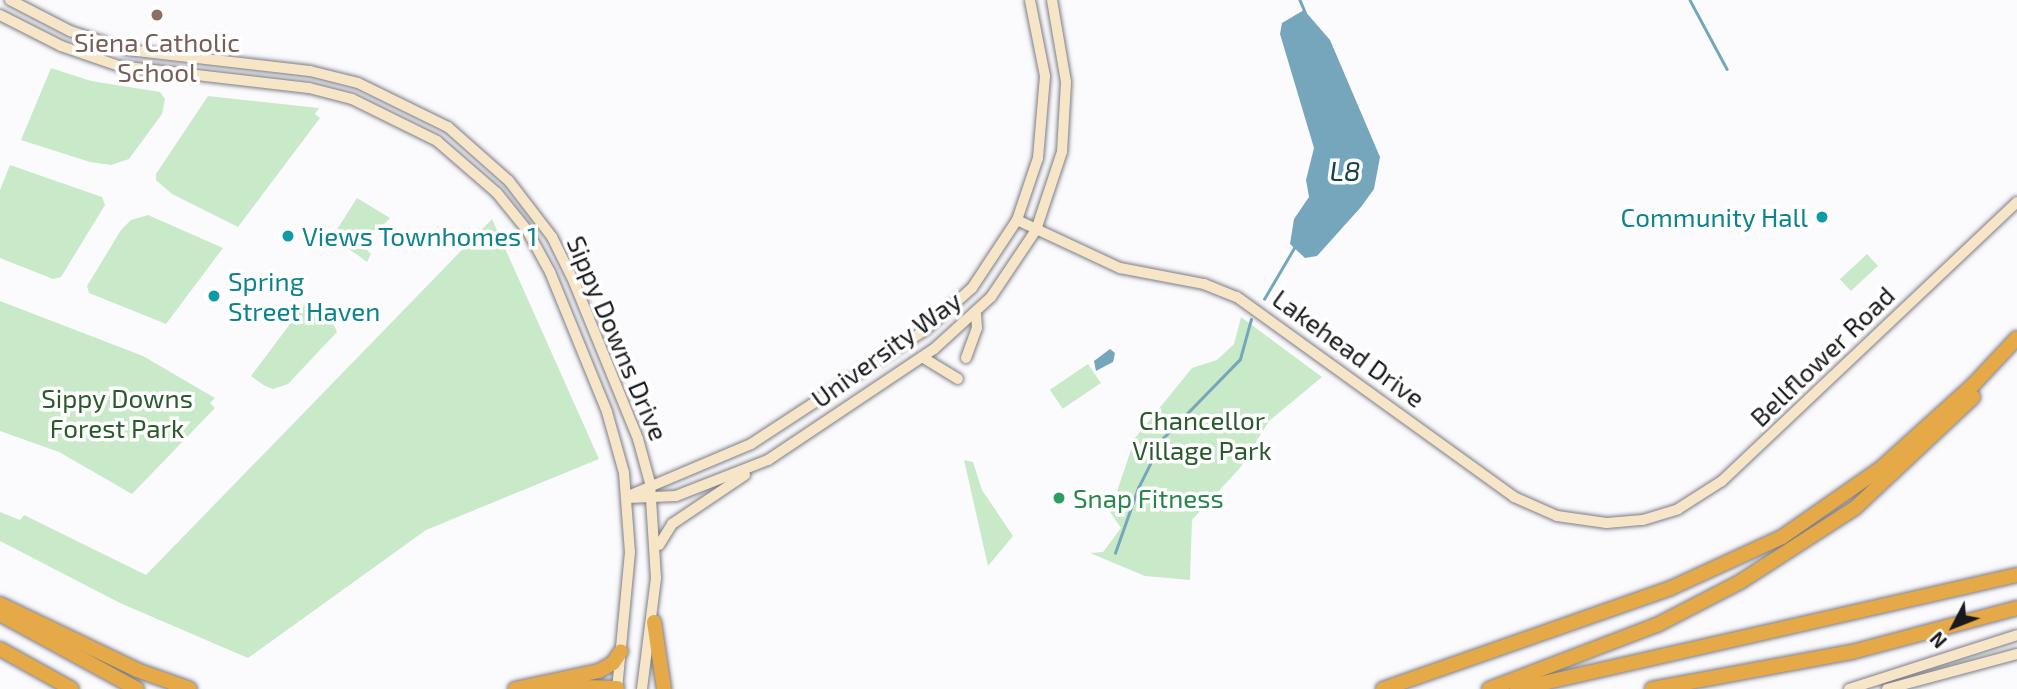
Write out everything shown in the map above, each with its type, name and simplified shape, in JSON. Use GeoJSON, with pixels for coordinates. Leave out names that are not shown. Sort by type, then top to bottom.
{"type":"FeatureCollection","features":[{"type":"Feature","properties":{"kind":"highway"},"geometry":{"type":"LineString","coordinates":[[1383,689],[1671,588],[1782,537],[1880,469],[2017,340]]}},
{"type":"Feature","properties":{"kind":"highway"},"geometry":{"type":"LineString","coordinates":[[1489,689],[1657,625],[1816,536],[1923,448],[1974,395],[2017,340]]}},
{"type":"Feature","properties":{"kind":"highway"},"geometry":{"type":"LineString","coordinates":[[1517,689],[2017,575]]}},
{"type":"Feature","properties":{"kind":"highway"},"geometry":{"type":"LineString","coordinates":[[0,604],[137,670],[190,689]]}},
{"type":"Feature","properties":{"kind":"highway"},"geometry":{"type":"LineString","coordinates":[[1652,689],[1852,652],[2017,608]]}},
{"type":"Feature","properties":{"kind":"highway"},"geometry":{"type":"LineString","coordinates":[[0,614],[137,689]]}},
{"type":"Feature","properties":{"kind":"highway"},"geometry":{"type":"LineString","coordinates":[[654,622],[664,689]]}},
{"type":"Feature","properties":{"kind":"highway"},"geometry":{"type":"LineString","coordinates":[[0,649],[72,689]]}},
{"type":"Feature","properties":{"kind":"highway"},"geometry":{"type":"LineString","coordinates":[[515,689],[604,668],[621,651]]}},
{"type":"Feature","properties":{"kind":"highway"},"geometry":{"type":"LineString","coordinates":[[0,654],[54,689]]}},
{"type":"Feature","properties":{"kind":"highway"},"geometry":{"type":"LineString","coordinates":[[534,685],[617,688]]}},
{"type":"Feature","properties":{"kind":"main road","name":"Sippy Downs Drive"},"geometry":{"type":"LineString","coordinates":[[10,0],[69,31],[128,50],[310,71],[358,83],[448,127],[509,181],[541,222],[565,264],[633,425],[650,483],[654,500],[657,557],[654,622],[642,689]]}},
{"type":"Feature","properties":{"kind":"main road","name":"University Way"},"geometry":{"type":"LineString","coordinates":[[628,497],[650,483],[724,459],[789,420],[958,303],[992,261],[1017,220],[1038,158],[1046,105],[1043,57],[1030,0]]}},
{"type":"Feature","properties":{"kind":"main road","name":"University Way"},"geometry":{"type":"LineString","coordinates":[[628,497],[654,500],[707,486],[768,460],[922,357],[976,314],[1018,263],[1036,230],[1054,183],[1065,129],[1064,58],[1052,0]]}},
{"type":"Feature","properties":{"kind":"main road","name":"Sippy Downs Drive"},"geometry":{"type":"LineString","coordinates":[[0,15],[61,47],[118,66],[309,88],[352,99],[438,141],[497,193],[527,230],[564,303],[607,412],[628,497],[630,552],[617,688]]}},
{"type":"Feature","properties":{"kind":"main road"},"geometry":{"type":"LineString","coordinates":[[497,193],[509,181]]}},
{"type":"Feature","properties":{"kind":"main road","name":"Bellflower Road"},"geometry":{"type":"LineString","coordinates":[[1643,520],[1692,502],[1722,481],[2017,202]]}},
{"type":"Feature","properties":{"kind":"main road","name":"Lakehead Drive"},"geometry":{"type":"LineString","coordinates":[[1017,220],[1120,268],[1204,284],[1237,297],[1527,504],[1591,522],[1643,520]]}},
{"type":"Feature","properties":{"kind":"main road"},"geometry":{"type":"LineString","coordinates":[[966,358],[977,328],[976,314]]}},
{"type":"Feature","properties":{"kind":"main road"},"geometry":{"type":"LineString","coordinates":[[922,357],[958,379]]}},
{"type":"Feature","properties":{"kind":"main road"},"geometry":{"type":"LineString","coordinates":[[789,420],[801,438]]}},
{"type":"Feature","properties":{"kind":"main road"},"geometry":{"type":"LineString","coordinates":[[657,557],[669,526],[768,460]]}},
{"type":"Feature","properties":{"kind":"main road"},"geometry":{"type":"LineString","coordinates":[[1849,689],[2017,635]]}},
{"type":"Feature","properties":{"kind":"main road"},"geometry":{"type":"LineString","coordinates":[[1887,689],[2017,654]]}},
{"type":"Feature","properties":{"kind":"main road"},"geometry":{"type":"LineString","coordinates":[[617,688],[642,689]]}},
{"type":"Feature","properties":{"kind":"green space"},"geometry":{"type":"Polygon","coordinates":[[[51,68],[91,81],[160,92],[165,99],[162,114],[129,159],[111,165],[90,162],[21,140],[51,68]]]}},
{"type":"Feature","properties":{"kind":"green space"},"geometry":{"type":"Polygon","coordinates":[[[208,96],[319,108],[315,114],[320,118],[238,227],[172,194],[156,180],[156,174],[208,96]]]}},
{"type":"Feature","properties":{"kind":"green space"},"geometry":{"type":"Polygon","coordinates":[[[10,165],[102,197],[105,205],[61,277],[53,279],[0,258],[0,190],[10,165]]]}},
{"type":"Feature","properties":{"kind":"green space"},"geometry":{"type":"Polygon","coordinates":[[[357,198],[390,218],[363,246],[371,254],[367,262],[341,243],[336,231],[357,198]]]}},
{"type":"Feature","properties":{"kind":"green space"},"geometry":{"type":"Polygon","coordinates":[[[148,215],[223,248],[166,324],[89,293],[87,286],[121,230],[131,220],[148,215]]]}},
{"type":"Feature","properties":{"kind":"green space"},"geometry":{"type":"Polygon","coordinates":[[[492,219],[599,459],[426,530],[248,658],[120,603],[0,541],[0,512],[20,520],[24,515],[146,575],[492,219]]]}},
{"type":"Feature","properties":{"kind":"green space"},"geometry":{"type":"Polygon","coordinates":[[[1867,254],[1878,266],[1851,291],[1840,279],[1867,254]]]}},
{"type":"Feature","properties":{"kind":"green space","name":"Sippy Downs Forest Park"},"geometry":{"type":"Polygon","coordinates":[[[0,301],[143,356],[215,398],[210,403],[215,408],[132,494],[59,452],[0,431],[0,301]]]}},
{"type":"Feature","properties":{"kind":"green space"},"geometry":{"type":"Polygon","coordinates":[[[305,304],[333,323],[337,332],[288,384],[273,389],[265,386],[251,376],[305,304]]]}},
{"type":"Feature","properties":{"kind":"green space","name":"Chancellor Village Park"},"geometry":{"type":"Polygon","coordinates":[[[1241,317],[1322,377],[1269,421],[1240,468],[1192,520],[1190,580],[1145,576],[1090,553],[1103,552],[1121,528],[1110,512],[1135,438],[1192,368],[1217,360],[1234,344],[1241,317]]]}},
{"type":"Feature","properties":{"kind":"green space"},"geometry":{"type":"Polygon","coordinates":[[[1088,364],[1101,383],[1063,409],[1050,390],[1088,364]]]}},
{"type":"Feature","properties":{"kind":"green space"},"geometry":{"type":"Polygon","coordinates":[[[964,460],[973,462],[982,490],[1013,536],[988,566],[964,460]]]}},
{"type":"Feature","properties":{"kind":"water","name":"L8"},"geometry":{"type":"Polygon","coordinates":[[[1304,10],[1330,40],[1380,157],[1374,189],[1361,207],[1317,256],[1305,258],[1290,244],[1294,219],[1309,197],[1306,180],[1314,148],[1280,34],[1282,23],[1304,10]]]}},
{"type":"Feature","properties":{"kind":"water"},"geometry":{"type":"Polygon","coordinates":[[[1110,349],[1115,353],[1113,362],[1096,371],[1094,361],[1110,349]]]}},
{"type":"Feature","properties":{"kind":"waterway"},"geometry":{"type":"LineString","coordinates":[[1300,0],[1305,12]]}},
{"type":"Feature","properties":{"kind":"waterway"},"geometry":{"type":"LineString","coordinates":[[1690,0],[1727,69]]}},
{"type":"Feature","properties":{"kind":"waterway"},"geometry":{"type":"LineString","coordinates":[[1264,299],[1294,248]]}},
{"type":"Feature","properties":{"kind":"waterway"},"geometry":{"type":"LineString","coordinates":[[1115,553],[1138,488],[1163,438],[1240,359],[1251,319]]}},
{"type":"Feature","properties":{"kind":"place","name":"Siena Catholic School"},"geometry":{"type":"Point","coordinates":[157,15]}},
{"type":"Feature","properties":{"kind":"place","name":"Community Hall"},"geometry":{"type":"Point","coordinates":[1822,217]}},
{"type":"Feature","properties":{"kind":"place","name":"Views Townhomes 1"},"geometry":{"type":"Point","coordinates":[288,236]}},
{"type":"Feature","properties":{"kind":"place","name":"Spring Street Haven"},"geometry":{"type":"Point","coordinates":[214,296]}},
{"type":"Feature","properties":{"kind":"place","name":"Snap Fitness"},"geometry":{"type":"Point","coordinates":[1059,498]}}]}
